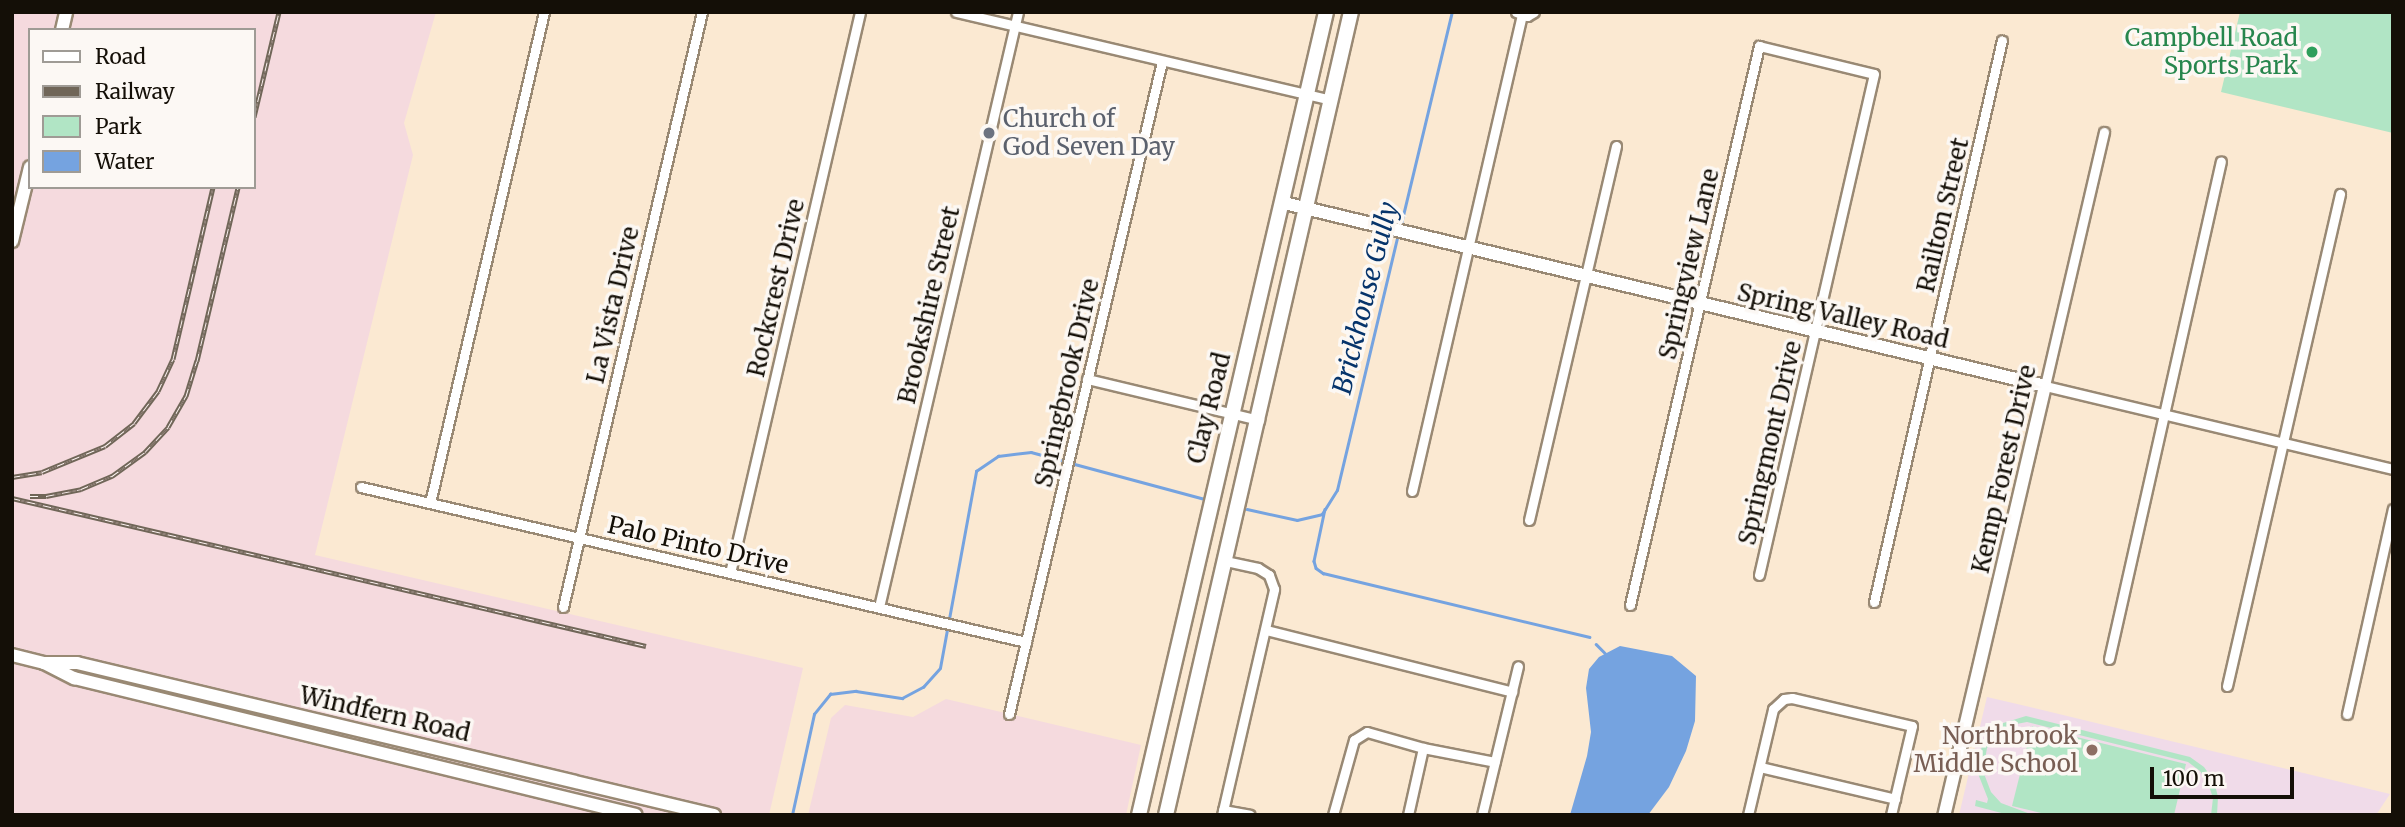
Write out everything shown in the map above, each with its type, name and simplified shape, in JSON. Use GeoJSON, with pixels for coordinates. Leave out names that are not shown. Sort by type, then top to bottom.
{"type":"FeatureCollection","features":[{"type":"Feature","properties":{"kind":"main road","name":"Clay Road"},"geometry":{"type":"LineString","coordinates":[[1139,815],[1231,414],[1284,203],[1326,12]]}},
{"type":"Feature","properties":{"kind":"main road","name":"Clay Road"},"geometry":{"type":"LineString","coordinates":[[1166,815],[1351,12]]}},
{"type":"Feature","properties":{"kind":"main road"},"geometry":{"type":"LineString","coordinates":[[1164,713],[1186,721]]}},
{"type":"Feature","properties":{"kind":"street"},"geometry":{"type":"LineString","coordinates":[[430,503],[544,12]]}},
{"type":"Feature","properties":{"kind":"street","name":"La Vista Drive"},"geometry":{"type":"LineString","coordinates":[[563,607],[702,12]]}},
{"type":"Feature","properties":{"kind":"street","name":"Rockcrest Drive"},"geometry":{"type":"LineString","coordinates":[[730,573],[860,12]]}},
{"type":"Feature","properties":{"kind":"street"},"geometry":{"type":"LineString","coordinates":[[956,12],[1331,100]]}},
{"type":"Feature","properties":{"kind":"street","name":"Brookshire Street"},"geometry":{"type":"LineString","coordinates":[[879,607],[1018,12]]}},
{"type":"Feature","properties":{"kind":"street"},"geometry":{"type":"LineString","coordinates":[[1412,491],[1519,14],[1534,12]]}},
{"type":"Feature","properties":{"kind":"street","name":"Railton Street"},"geometry":{"type":"LineString","coordinates":[[1874,602],[2002,40]]}},
{"type":"Feature","properties":{"kind":"street","name":"Springview Lane"},"geometry":{"type":"LineString","coordinates":[[1630,605],[1759,46],[1874,74]]}},
{"type":"Feature","properties":{"kind":"street","name":"Springbrook Drive"},"geometry":{"type":"LineString","coordinates":[[1009,714],[1162,61]]}},
{"type":"Feature","properties":{"kind":"street","name":"Springmont Drive"},"geometry":{"type":"LineString","coordinates":[[1759,575],[1874,74]]}},
{"type":"Feature","properties":{"kind":"street","name":"Kemp Forest Drive"},"geometry":{"type":"LineString","coordinates":[[1944,815],[2104,132]]}},
{"type":"Feature","properties":{"kind":"street"},"geometry":{"type":"LineString","coordinates":[[1529,520],[1616,146]]}},
{"type":"Feature","properties":{"kind":"street"},"geometry":{"type":"LineString","coordinates":[[2109,659],[2221,161]]}},
{"type":"Feature","properties":{"kind":"street"},"geometry":{"type":"LineString","coordinates":[[12,241],[28,175]]}},
{"type":"Feature","properties":{"kind":"street"},"geometry":{"type":"LineString","coordinates":[[2227,686],[2340,194]]}},
{"type":"Feature","properties":{"kind":"street","name":"Spring Valley Road"},"geometry":{"type":"LineString","coordinates":[[1284,203],[2393,469]]}},
{"type":"Feature","properties":{"kind":"street"},"geometry":{"type":"LineString","coordinates":[[1087,379],[1259,420]]}},
{"type":"Feature","properties":{"kind":"street","name":"Palo Pinto Drive"},"geometry":{"type":"LineString","coordinates":[[361,487],[1026,642]]}},
{"type":"Feature","properties":{"kind":"street"},"geometry":{"type":"LineString","coordinates":[[2347,714],[2393,509]]}},
{"type":"Feature","properties":{"kind":"street"},"geometry":{"type":"LineString","coordinates":[[1224,561],[1258,568],[1269,575],[1274,589],[1223,812],[1250,815]]}},
{"type":"Feature","properties":{"kind":"street"},"geometry":{"type":"LineString","coordinates":[[1266,630],[1512,692]]}},
{"type":"Feature","properties":{"kind":"street","name":"Windfern Road"},"geometry":{"type":"LineString","coordinates":[[12,655],[44,663],[74,678],[636,815]]}},
{"type":"Feature","properties":{"kind":"street","name":"Windfern Road"},"geometry":{"type":"LineString","coordinates":[[44,663],[77,663],[715,815]]}},
{"type":"Feature","properties":{"kind":"street"},"geometry":{"type":"LineString","coordinates":[[1482,815],[1518,666]]}},
{"type":"Feature","properties":{"kind":"street"},"geometry":{"type":"LineString","coordinates":[[1748,815],[1773,709],[1784,699],[1792,698],[1912,726],[1891,815]]}},
{"type":"Feature","properties":{"kind":"street"},"geometry":{"type":"LineString","coordinates":[[1333,815],[1354,740],[1367,732],[1423,748],[1495,762]]}},
{"type":"Feature","properties":{"kind":"street"},"geometry":{"type":"LineString","coordinates":[[1408,815],[1423,748]]}},
{"type":"Feature","properties":{"kind":"street"},"geometry":{"type":"LineString","coordinates":[[1760,767],[1895,799]]}},
{"type":"Feature","properties":{"kind":"shaded area"},"geometry":{"type":"Polygon","coordinates":[[[12,12],[436,12],[404,123],[413,155],[315,555],[803,668],[769,815],[12,815],[12,12]]]}},
{"type":"Feature","properties":{"kind":"shaded area","name":"Northbrook Middle School"},"geometry":{"type":"Polygon","coordinates":[[[1987,697],[2390,794],[2376,815],[1959,815],[1987,697]]]}},
{"type":"Feature","properties":{"kind":"shaded area"},"geometry":{"type":"Polygon","coordinates":[[[946,699],[1141,745],[1126,815],[808,815],[831,718],[845,705],[913,717],[946,699]]]}},
{"type":"Feature","properties":{"kind":"green space","name":"Campbell Road Sports Park"},"geometry":{"type":"Polygon","coordinates":[[[2240,12],[2393,12],[2393,133],[2221,92],[2240,12]]]}},
{"type":"Feature","properties":{"kind":"green space"},"geometry":{"type":"Polygon","coordinates":[[[2026,716],[2190,757],[2204,767],[2214,781],[2218,797],[2217,815],[2211,815],[2213,798],[2208,783],[2200,771],[2188,762],[2027,722],[2011,725],[1997,734],[1987,748],[1983,771],[1991,792],[2001,803],[2033,815],[2009,815],[1975,806],[1976,800],[1987,803],[1988,799],[1977,771],[1982,745],[2000,724],[2026,716]]]}},
{"type":"Feature","properties":{"kind":"green space"},"geometry":{"type":"Polygon","coordinates":[[[2032,726],[2186,764],[2174,815],[2049,815],[2012,806],[2032,726]]]}},
{"type":"Feature","properties":{"kind":"water"},"geometry":{"type":"Polygon","coordinates":[[[1620,646],[1672,656],[1696,676],[1695,721],[1686,751],[1669,787],[1648,815],[1570,815],[1591,732],[1586,688],[1589,669],[1599,657],[1620,646]]]}},
{"type":"Feature","properties":{"kind":"waterway","name":"Brickhouse Gully"},"geometry":{"type":"LineString","coordinates":[[1400,228],[1452,12]]}},
{"type":"Feature","properties":{"kind":"waterway","name":"Brickhouse Gully"},"geometry":{"type":"LineString","coordinates":[[1247,509],[1297,520],[1322,514],[1337,490],[1398,234]]}},
{"type":"Feature","properties":{"kind":"waterway","name":"Brickhouse Gully"},"geometry":{"type":"LineString","coordinates":[[792,815],[814,714],[830,694],[856,691],[902,698],[923,687],[940,668],[976,471],[998,456],[1031,452],[1065,461]]}},
{"type":"Feature","properties":{"kind":"waterway","name":"Brickhouse Gully"},"geometry":{"type":"LineString","coordinates":[[1071,463],[1204,499]]}},
{"type":"Feature","properties":{"kind":"waterway"},"geometry":{"type":"LineString","coordinates":[[1325,509],[1314,561],[1316,568],[1323,573],[1589,637]]}},
{"type":"Feature","properties":{"kind":"waterway"},"geometry":{"type":"LineString","coordinates":[[1596,644],[1605,653]]}},
{"type":"Feature","properties":{"kind":"railway"},"geometry":{"type":"LineString","coordinates":[[256,109],[279,12]]}},
{"type":"Feature","properties":{"kind":"railway"},"geometry":{"type":"LineString","coordinates":[[12,477],[42,472],[105,446],[134,423],[158,391],[173,359],[213,189]]}},
{"type":"Feature","properties":{"kind":"railway"},"geometry":{"type":"LineString","coordinates":[[30,496],[46,496],[81,489],[112,476],[145,452],[168,427],[186,396],[197,361],[238,189]]}},
{"type":"Feature","properties":{"kind":"railway"},"geometry":{"type":"LineString","coordinates":[[12,498],[646,646]]}},
{"type":"Feature","properties":{"kind":"place","name":"Campbell Road Sports Park"},"geometry":{"type":"Point","coordinates":[2312,52]}},
{"type":"Feature","properties":{"kind":"place","name":"Church of God Seven Day"},"geometry":{"type":"Point","coordinates":[989,133]}},
{"type":"Feature","properties":{"kind":"place","name":"Northbrook Middle School"},"geometry":{"type":"Point","coordinates":[2092,750]}}]}
